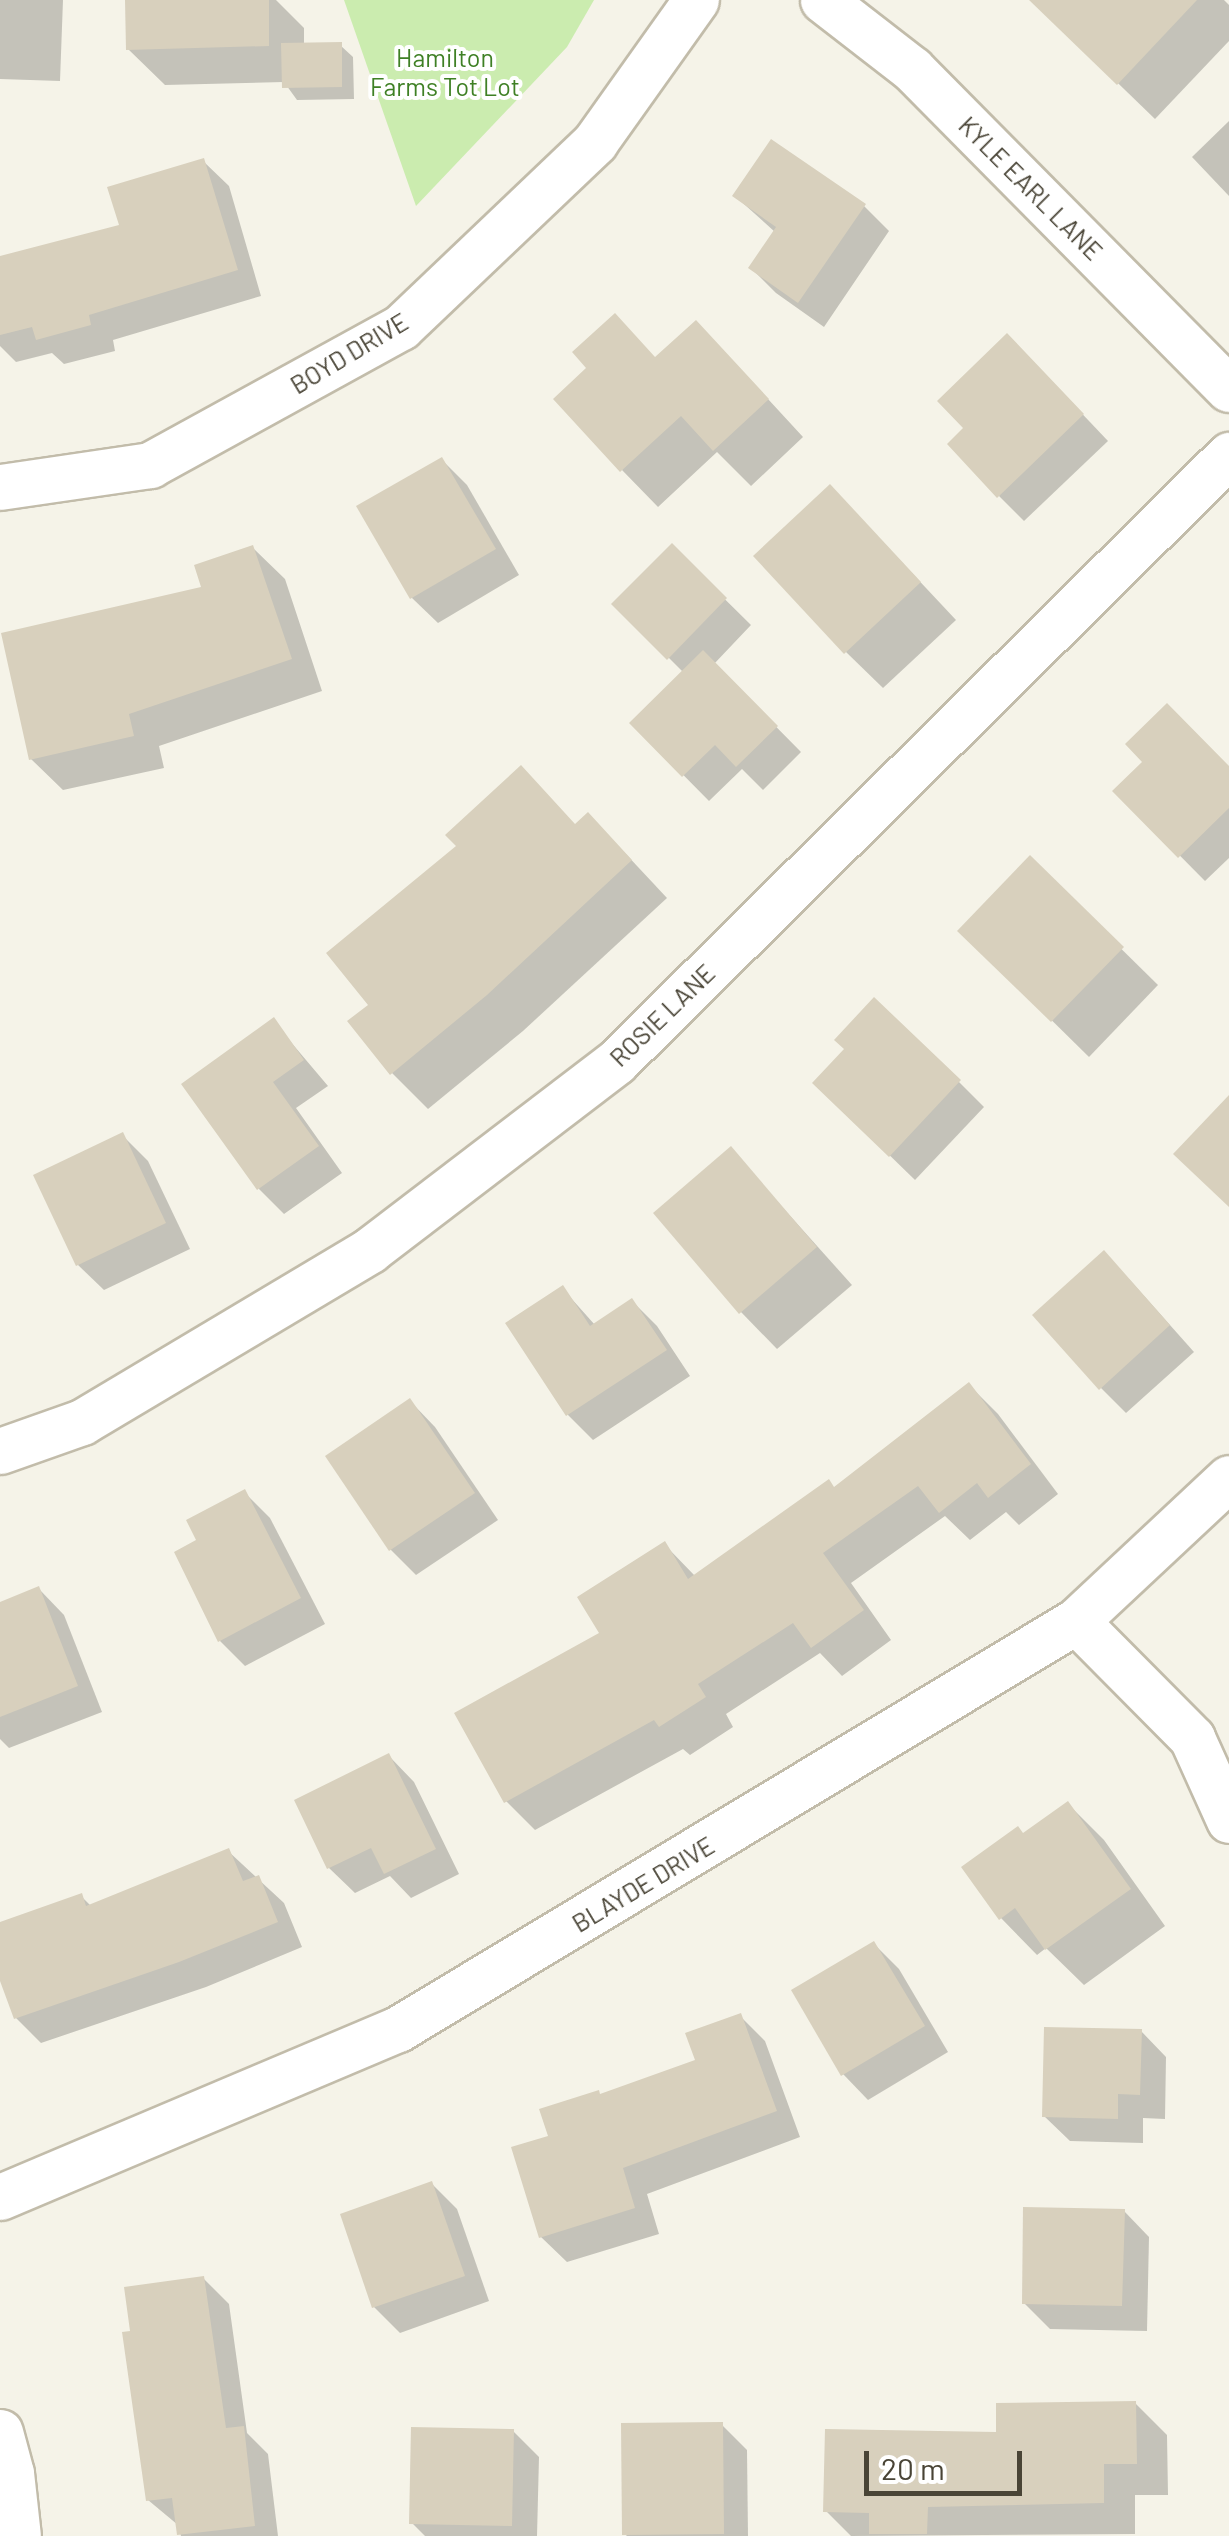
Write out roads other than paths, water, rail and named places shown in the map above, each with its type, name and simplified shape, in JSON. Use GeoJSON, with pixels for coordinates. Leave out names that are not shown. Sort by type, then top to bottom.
{"type":"FeatureCollection","features":[{"type":"Feature","properties":{"kind":"street","name":"BOYD DRIVE"},"geometry":{"type":"LineString","coordinates":[[0,487],[150,464],[402,328],[595,142],[696,0]]}},
{"type":"Feature","properties":{"kind":"street","name":"KYLE EARL LANE"},"geometry":{"type":"LineString","coordinates":[[822,0],[912,68],[1229,389]]}},
{"type":"Feature","properties":{"kind":"street","name":"ROSIE LANE"},"geometry":{"type":"LineString","coordinates":[[0,1451],[82,1422],[370,1250],[616,1062],[1229,455]]}},
{"type":"Feature","properties":{"kind":"street","name":"BLAYDE DRIVE"},"geometry":{"type":"LineString","coordinates":[[0,2197],[398,2029],[1076,1621],[1229,1478]]}},
{"type":"Feature","properties":{"kind":"street"},"geometry":{"type":"LineString","coordinates":[[1076,1621],[1192,1738],[1229,1820]]}},
{"type":"Feature","properties":{"kind":"street"},"geometry":{"type":"LineString","coordinates":[[0,2432],[11,2472],[18,2536]]}},
{"type":"Feature","properties":{"kind":"park label","name":"Hamilton Farms Tot Lot"},"geometry":{"type":"Point","coordinates":[445,72]}}]}
